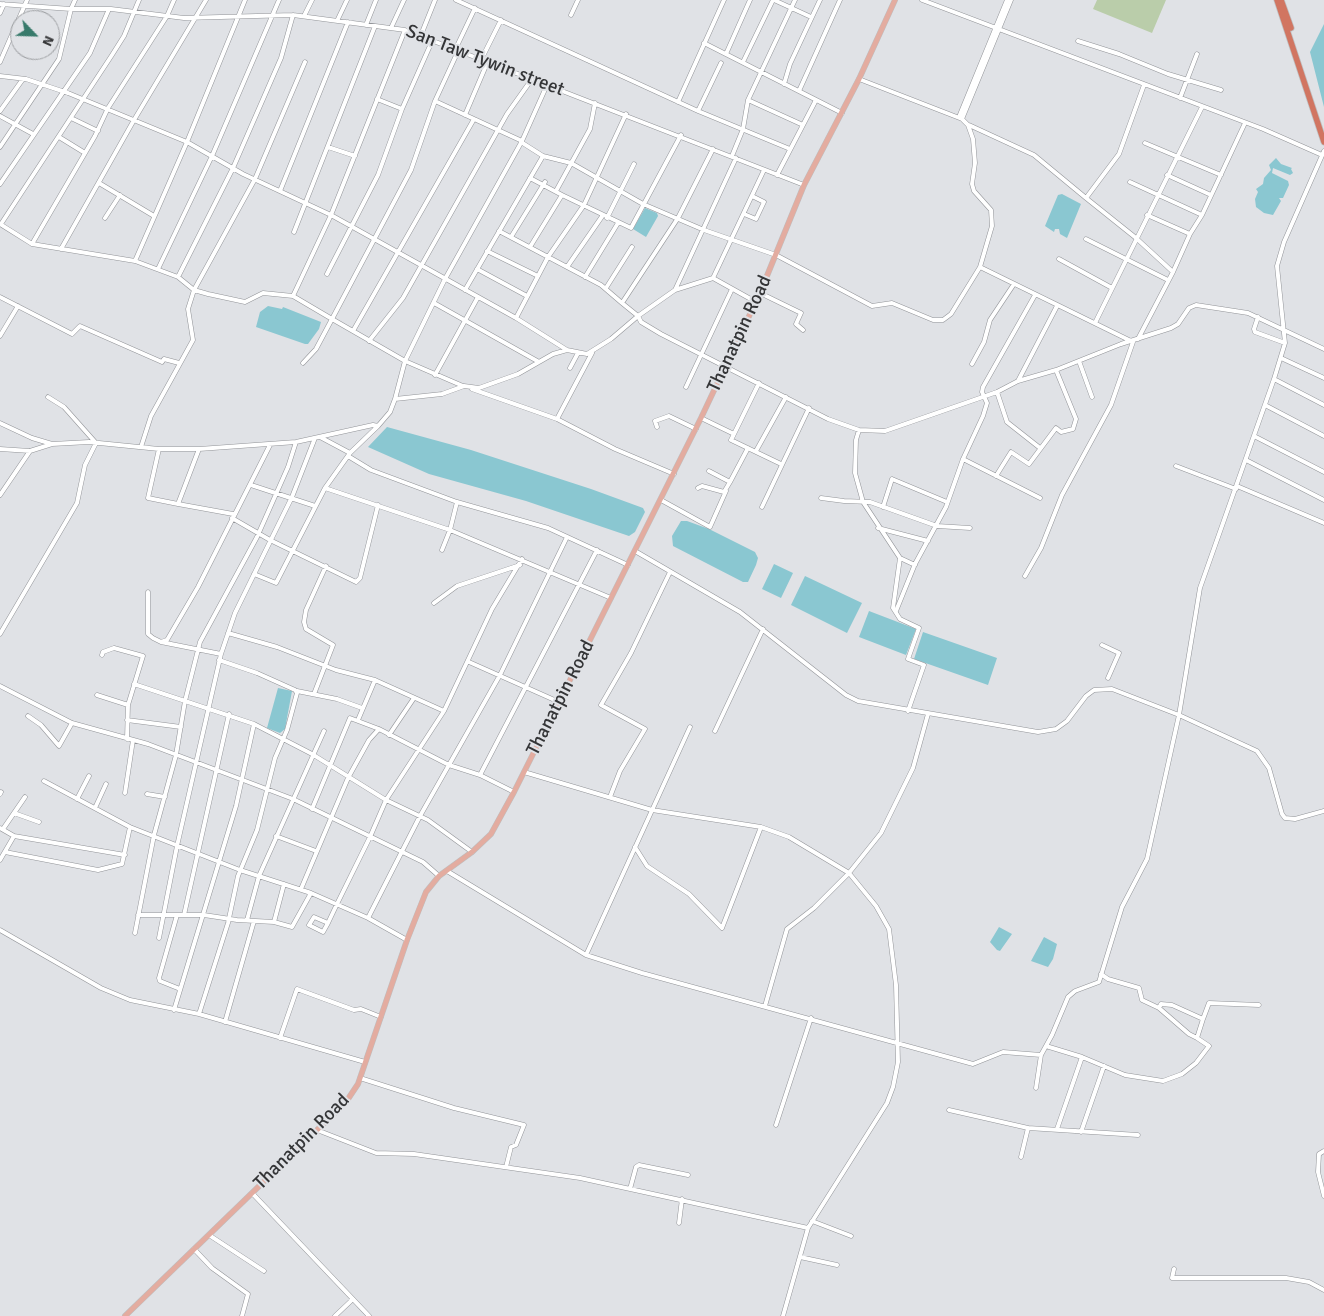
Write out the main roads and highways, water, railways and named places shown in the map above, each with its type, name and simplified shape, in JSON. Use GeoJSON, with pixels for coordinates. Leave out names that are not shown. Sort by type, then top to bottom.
{"type":"FeatureCollection","features":[{"type":"Feature","properties":{"kind":"highway"},"geometry":{"type":"LineString","coordinates":[[1277,0],[1324,139]]}},
{"type":"Feature","properties":{"kind":"highway"},"geometry":{"type":"LineString","coordinates":[[1281,0],[1324,130]]}},
{"type":"Feature","properties":{"kind":"main road","name":"Thanatpin Road"},"geometry":{"type":"LineString","coordinates":[[125,1316],[346,1102],[360,1078],[407,940],[426,892],[439,876],[472,852],[491,834],[514,792],[726,367],[760,293],[804,185],[859,80],[895,0]]}},
{"type":"Feature","properties":{"kind":"water"},"geometry":{"type":"Polygon","coordinates":[[[1324,24],[1324,107],[1310,52],[1324,24]]]}},
{"type":"Feature","properties":{"kind":"water"},"geometry":{"type":"Polygon","coordinates":[[[1276,158],[1281,164],[1292,168],[1293,173],[1290,175],[1273,168],[1272,173],[1288,181],[1289,185],[1283,198],[1279,198],[1281,201],[1273,215],[1264,213],[1256,207],[1255,199],[1258,192],[1256,189],[1263,184],[1264,178],[1271,170],[1269,165],[1276,158]]]}},
{"type":"Feature","properties":{"kind":"water"},"geometry":{"type":"Polygon","coordinates":[[[1062,194],[1081,204],[1067,238],[1060,234],[1059,229],[1055,229],[1054,232],[1045,226],[1058,195],[1062,194]]]}},
{"type":"Feature","properties":{"kind":"water"},"geometry":{"type":"Polygon","coordinates":[[[645,208],[657,213],[658,216],[646,237],[633,229],[645,208]]]}},
{"type":"Feature","properties":{"kind":"water"},"geometry":{"type":"Polygon","coordinates":[[[268,306],[282,309],[283,307],[321,322],[319,329],[308,344],[305,344],[256,327],[260,312],[268,306]]]}},
{"type":"Feature","properties":{"kind":"water"},"geometry":{"type":"Polygon","coordinates":[[[387,427],[471,450],[591,489],[643,508],[645,512],[635,532],[629,536],[526,501],[429,474],[368,447],[387,427]]]}},
{"type":"Feature","properties":{"kind":"water"},"geometry":{"type":"Polygon","coordinates":[[[681,521],[687,521],[709,529],[755,552],[758,558],[748,582],[743,582],[673,546],[672,536],[681,521]]]}},
{"type":"Feature","properties":{"kind":"water"},"geometry":{"type":"Polygon","coordinates":[[[774,564],[793,573],[781,598],[762,589],[774,564]]]}},
{"type":"Feature","properties":{"kind":"water"},"geometry":{"type":"Polygon","coordinates":[[[805,576],[862,603],[847,633],[791,605],[805,576]]]}},
{"type":"Feature","properties":{"kind":"water"},"geometry":{"type":"Polygon","coordinates":[[[869,611],[916,629],[906,655],[859,637],[869,611]]]}},
{"type":"Feature","properties":{"kind":"water"},"geometry":{"type":"Polygon","coordinates":[[[923,632],[997,658],[988,685],[914,659],[923,632]]]}},
{"type":"Feature","properties":{"kind":"water"},"geometry":{"type":"Polygon","coordinates":[[[278,688],[292,691],[285,729],[280,733],[267,728],[278,688]]]}},
{"type":"Feature","properties":{"kind":"water"},"geometry":{"type":"Polygon","coordinates":[[[999,927],[1012,934],[1000,951],[990,942],[999,927]]]}},
{"type":"Feature","properties":{"kind":"water"},"geometry":{"type":"Polygon","coordinates":[[[1044,937],[1057,944],[1053,959],[1048,967],[1031,961],[1044,937]]]}}]}
